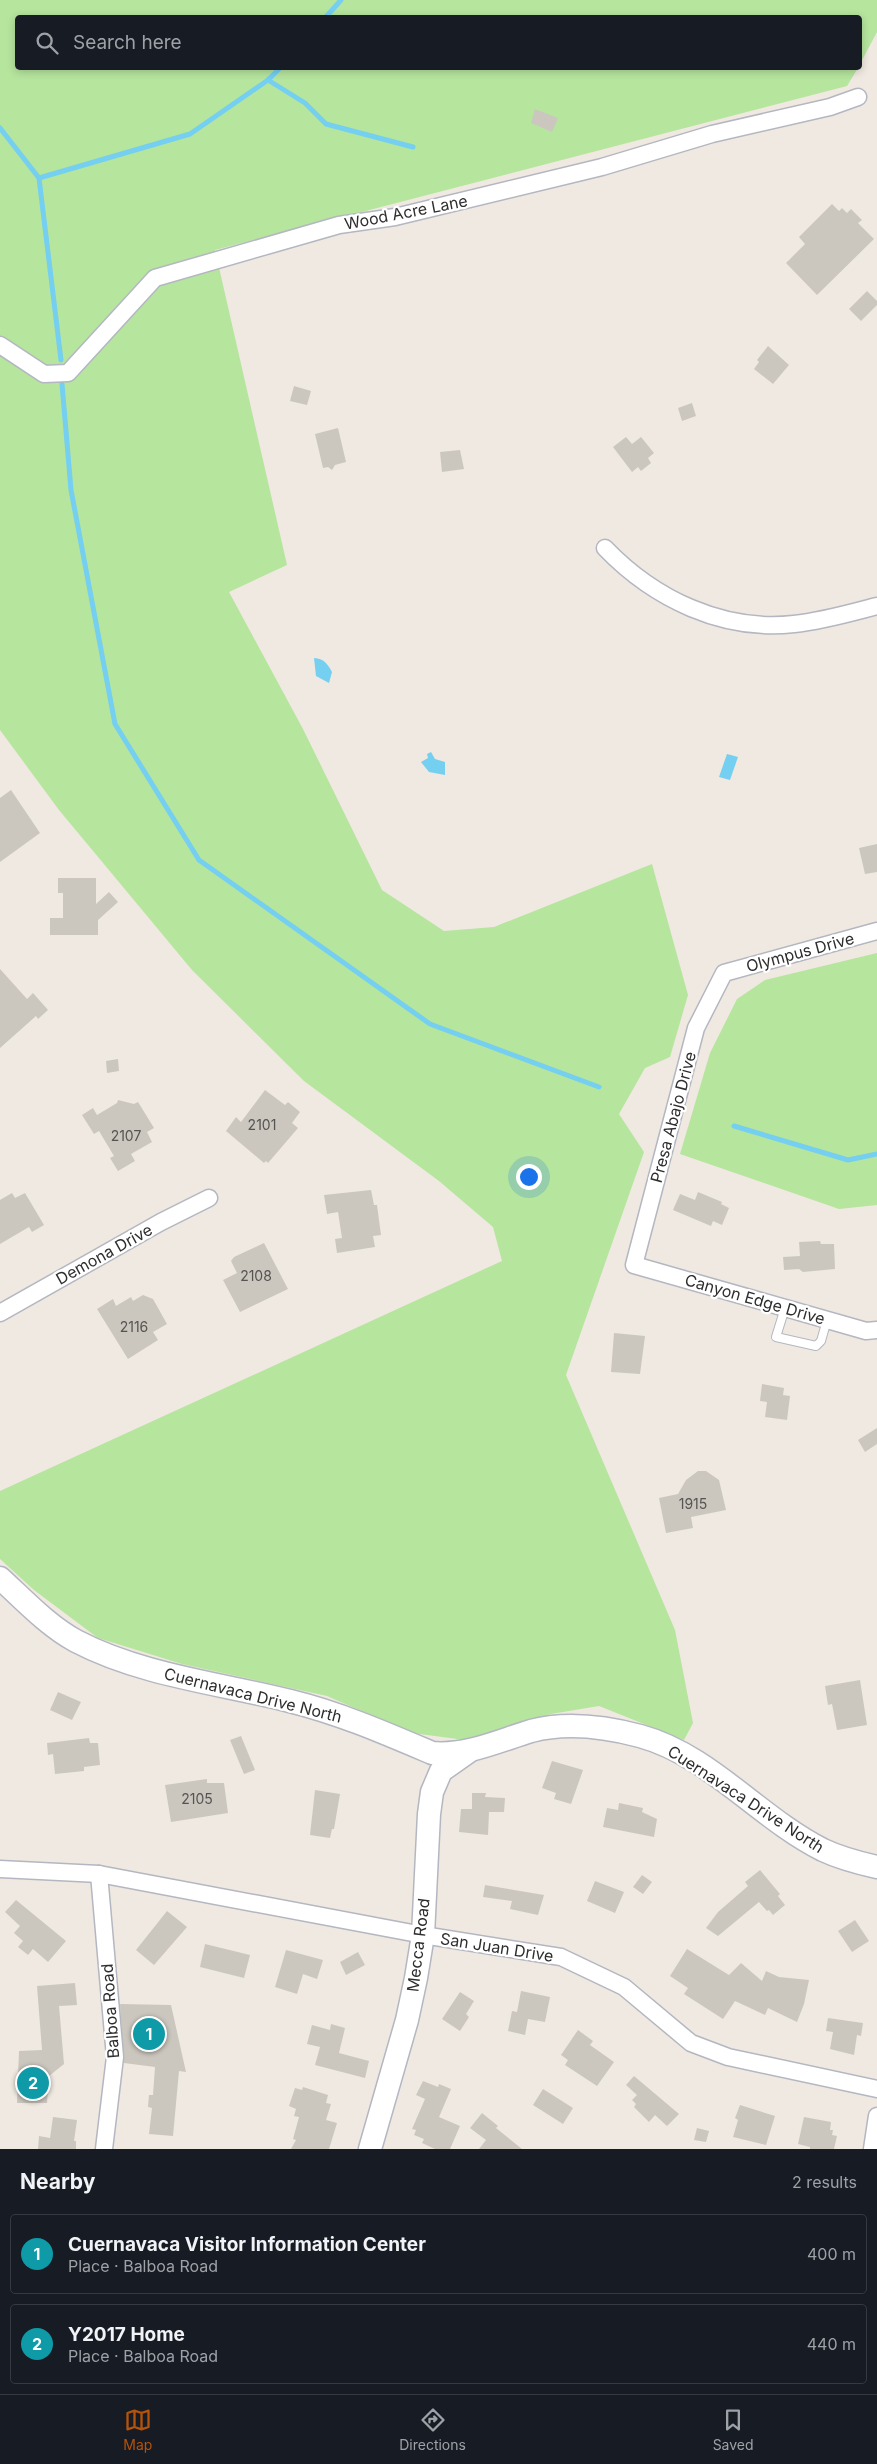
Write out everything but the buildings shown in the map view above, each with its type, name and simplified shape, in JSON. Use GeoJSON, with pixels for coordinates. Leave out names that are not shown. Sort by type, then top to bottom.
{"type":"FeatureCollection","features":[{"type":"Feature","properties":{"kind":"street","name":"Wood Acre Lane"},"geometry":{"type":"LineString","coordinates":[[0,345],[44,374],[68,373],[155,278],[339,225],[395,217],[602,167],[712,134],[830,106],[858,97]]}},
{"type":"Feature","properties":{"kind":"street"},"geometry":{"type":"LineString","coordinates":[[605,548],[623,567],[662,595],[699,612],[732,621],[758,625],[792,625],[821,621],[877,606]]}},
{"type":"Feature","properties":{"kind":"street","name":"Olympus Drive"},"geometry":{"type":"LineString","coordinates":[[724,973],[877,931]]}},
{"type":"Feature","properties":{"kind":"street","name":"Presa Abajo Drive"},"geometry":{"type":"LineString","coordinates":[[634,1265],[696,1028],[724,973]]}},
{"type":"Feature","properties":{"kind":"street","name":"Demona Drive"},"geometry":{"type":"LineString","coordinates":[[0,1313],[160,1222],[209,1198]]}},
{"type":"Feature","properties":{"kind":"street","name":"Canyon Edge Drive"},"geometry":{"type":"LineString","coordinates":[[634,1265],[866,1331],[877,1330]]}},
{"type":"Feature","properties":{"kind":"street","name":"Cuernavaca Drive North"},"geometry":{"type":"LineString","coordinates":[[0,1578],[48,1621],[74,1640],[106,1655],[147,1668],[332,1713],[432,1753],[449,1754],[469,1751],[533,1731],[569,1726],[609,1729],[642,1736],[690,1759],[789,1830],[824,1850],[856,1862],[877,1867]]}},
{"type":"Feature","properties":{"kind":"street","name":"Mecca Road"},"geometry":{"type":"LineString","coordinates":[[370,2149],[407,2020],[423,1935],[429,1814],[432,1792],[442,1772],[469,1751]]}},
{"type":"Feature","properties":{"kind":"street","name":"San Juan Drive"},"geometry":{"type":"LineString","coordinates":[[0,1870],[99,1874],[423,1935],[561,1957],[624,1987],[691,2043],[728,2057],[877,2089]]}},
{"type":"Feature","properties":{"kind":"street","name":"Balboa Road"},"geometry":{"type":"LineString","coordinates":[[99,1874],[115,2057],[104,2149]]}},
{"type":"Feature","properties":{"kind":"street"},"geometry":{"type":"LineString","coordinates":[[872,2149],[877,2116]]}},
{"type":"Feature","properties":{"kind":"lane"},"geometry":{"type":"LineString","coordinates":[[785,1308],[776,1338],[816,1346],[821,1341],[828,1320]]}},
{"type":"Feature","properties":{"kind":"green space"},"geometry":{"type":"Polygon","coordinates":[[[0,0],[877,0],[877,32],[862,60],[862,15],[15,15],[15,70],[857,70],[847,86],[215,250],[287,565],[229,592],[303,729],[382,890],[444,931],[494,927],[652,864],[688,995],[670,1057],[645,1068],[619,1114],[644,1152],[566,1375],[675,1630],[693,1723],[684,1740],[599,1706],[551,1714],[465,1740],[412,1733],[327,1696],[182,1664],[98,1638],[34,1590],[0,1559],[0,1491],[502,1261],[493,1227],[439,1181],[304,1081],[192,970],[59,810],[0,730],[0,0]]]}},
{"type":"Feature","properties":{"kind":"green space"},"geometry":{"type":"Polygon","coordinates":[[[877,953],[877,1205],[839,1209],[680,1154],[710,1053],[737,999],[765,980],[877,953]]]}},
{"type":"Feature","properties":{"kind":"water"},"geometry":{"type":"Polygon","coordinates":[[[314,658],[323,660],[332,672],[329,683],[316,676],[314,658]]]}},
{"type":"Feature","properties":{"kind":"water"},"geometry":{"type":"Polygon","coordinates":[[[431,752],[435,759],[445,762],[445,775],[429,772],[421,762],[428,758],[427,754],[431,752]]]}},
{"type":"Feature","properties":{"kind":"water"},"geometry":{"type":"Polygon","coordinates":[[[727,754],[738,757],[730,780],[719,777],[727,754]]]}},
{"type":"Feature","properties":{"kind":"waterway"},"geometry":{"type":"LineString","coordinates":[[328,15],[341,0]]}},
{"type":"Feature","properties":{"kind":"waterway"},"geometry":{"type":"LineString","coordinates":[[39,178],[190,134],[268,80],[278,70]]}},
{"type":"Feature","properties":{"kind":"waterway"},"geometry":{"type":"LineString","coordinates":[[268,80],[305,103],[326,124],[413,147]]}},
{"type":"Feature","properties":{"kind":"waterway"},"geometry":{"type":"LineString","coordinates":[[0,128],[39,178],[61,360]]}},
{"type":"Feature","properties":{"kind":"waterway"},"geometry":{"type":"LineString","coordinates":[[62,384],[71,490],[115,724],[199,860],[430,1024],[599,1087]]}},
{"type":"Feature","properties":{"kind":"waterway"},"geometry":{"type":"LineString","coordinates":[[734,1126],[848,1160],[877,1154]]}},
{"type":"Feature","properties":{"kind":"place","name":"Cuernavaca Visitor Information Center"},"geometry":{"type":"Point","coordinates":[149,2034]}},
{"type":"Feature","properties":{"kind":"place","name":"Y2017 Home"},"geometry":{"type":"Point","coordinates":[33,2083]}}]}
